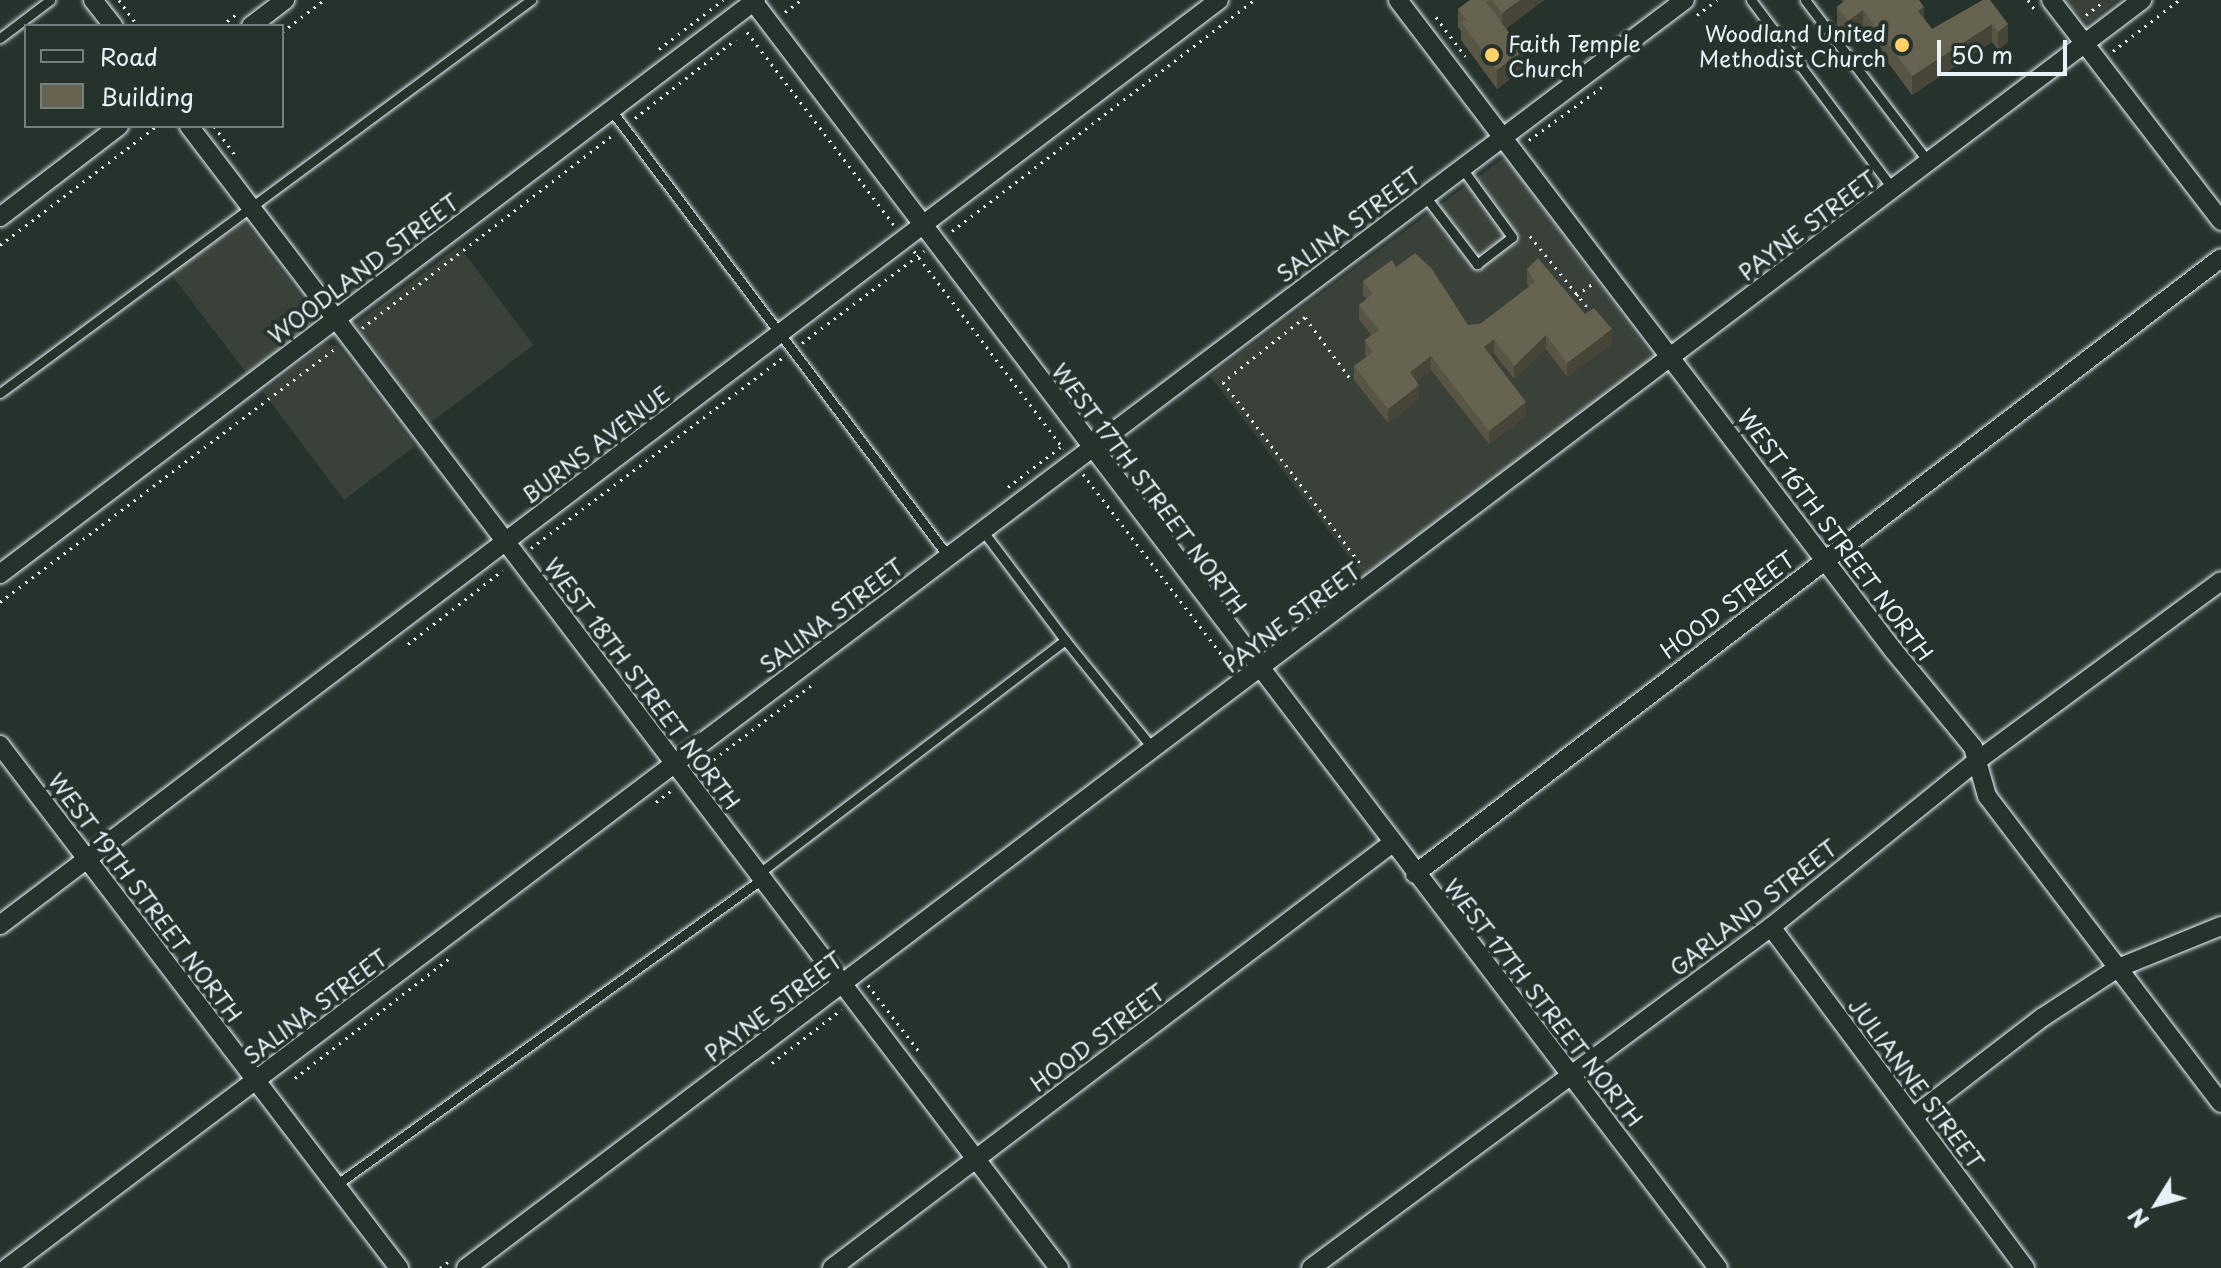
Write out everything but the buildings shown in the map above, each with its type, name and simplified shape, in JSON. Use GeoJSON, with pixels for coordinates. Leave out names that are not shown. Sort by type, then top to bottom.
{"type":"FeatureCollection","features":[{"type":"Feature","properties":{"kind":"street"},"geometry":{"type":"LineString","coordinates":[[93,0],[111,24]]}},
{"type":"Feature","properties":{"kind":"street"},"geometry":{"type":"LineString","coordinates":[[254,24],[285,0]]}},
{"type":"Feature","properties":{"kind":"street","name":"BURNS AVENUE"},"geometry":{"type":"LineString","coordinates":[[0,925],[1219,0]]}},
{"type":"Feature","properties":{"kind":"street","name":"WEST 16TH STREET NORTH"},"geometry":{"type":"LineString","coordinates":[[1398,0],[1825,560],[1973,747],[1987,796],[2118,968],[2212,1079],[2221,1103]]}},
{"type":"Feature","properties":{"kind":"street","name":"SALINA STREET"},"geometry":{"type":"LineString","coordinates":[[7,1268],[1685,0]]}},
{"type":"Feature","properties":{"kind":"street"},"geometry":{"type":"LineString","coordinates":[[2051,0],[2221,221]]}},
{"type":"Feature","properties":{"kind":"street","name":"PAYNE STREET"},"geometry":{"type":"LineString","coordinates":[[466,1268],[1672,359],[2142,0]]}},
{"type":"Feature","properties":{"kind":"street","name":"WEST 17TH STREET NORTH"},"geometry":{"type":"LineString","coordinates":[[754,1],[921,227],[942,238],[1089,448],[1718,1268]]}},
{"type":"Feature","properties":{"kind":"street","name":"WOODLAND STREET"},"geometry":{"type":"LineString","coordinates":[[0,574],[754,1]]}},
{"type":"Feature","properties":{"kind":"street"},"geometry":{"type":"LineString","coordinates":[[0,217],[116,128]]}},
{"type":"Feature","properties":{"kind":"street","name":"WEST 18TH STREET NORTH"},"geometry":{"type":"LineString","coordinates":[[191,128],[1059,1268]]}},
{"type":"Feature","properties":{"kind":"street","name":"HOOD STREET"},"geometry":{"type":"LineString","coordinates":[[1415,874],[2221,258]]}},
{"type":"Feature","properties":{"kind":"street","name":"GARLAND STREET"},"geometry":{"type":"LineString","coordinates":[[1311,1268],[1771,927],[1977,761],[2221,581]]}},
{"type":"Feature","properties":{"kind":"street","name":"WEST 19TH STREET NORTH"},"geometry":{"type":"LineString","coordinates":[[0,745],[399,1268]]}},
{"type":"Feature","properties":{"kind":"street","name":"HOOD STREET"},"geometry":{"type":"LineString","coordinates":[[832,1268],[1391,844]]}},
{"type":"Feature","properties":{"kind":"street"},"geometry":{"type":"LineString","coordinates":[[1913,1117],[2043,1017],[2118,968],[2221,926]]}},
{"type":"Feature","properties":{"kind":"street","name":"JULIANNE STREET"},"geometry":{"type":"LineString","coordinates":[[1771,927],[2025,1268]]}},
{"type":"Feature","properties":{"kind":"lane"},"geometry":{"type":"LineString","coordinates":[[0,38],[50,0]]}},
{"type":"Feature","properties":{"kind":"lane"},"geometry":{"type":"LineString","coordinates":[[0,393],[531,0]]}},
{"type":"Feature","properties":{"kind":"lane"},"geometry":{"type":"LineString","coordinates":[[1751,0],[1894,189]]}},
{"type":"Feature","properties":{"kind":"lane"},"geometry":{"type":"LineString","coordinates":[[1805,0],[1929,163]]}},
{"type":"Feature","properties":{"kind":"lane"},"geometry":{"type":"LineString","coordinates":[[611,110],[948,556]]}},
{"type":"Feature","properties":{"kind":"lane"},"geometry":{"type":"LineString","coordinates":[[1425,196],[1477,264],[1512,237],[1461,167]]}},
{"type":"Feature","properties":{"kind":"lane"},"geometry":{"type":"LineString","coordinates":[[982,530],[1154,750]]}},
{"type":"Feature","properties":{"kind":"lane"},"geometry":{"type":"LineString","coordinates":[[336,1185],[760,876],[1065,640]]}},
{"type":"Feature","properties":{"kind":"path"},"geometry":{"type":"LineString","coordinates":[[119,0],[137,24]]}},
{"type":"Feature","properties":{"kind":"path"},"geometry":{"type":"LineString","coordinates":[[284,30],[324,0]]}},
{"type":"Feature","properties":{"kind":"path"},"geometry":{"type":"LineString","coordinates":[[0,602],[746,32],[801,0]]}},
{"type":"Feature","properties":{"kind":"path"},"geometry":{"type":"LineString","coordinates":[[408,644],[1254,0]]}},
{"type":"Feature","properties":{"kind":"path"},"geometry":{"type":"LineString","coordinates":[[1436,17],[1472,65]]}},
{"type":"Feature","properties":{"kind":"path"},"geometry":{"type":"LineString","coordinates":[[0,245],[154,128]]}},
{"type":"Feature","properties":{"kind":"path"},"geometry":{"type":"LineString","coordinates":[[1530,236],[1597,320]]}},
{"type":"Feature","properties":{"kind":"path"},"geometry":{"type":"LineString","coordinates":[[942,238],[958,245]]}},
{"type":"Feature","properties":{"kind":"path"},"geometry":{"type":"LineString","coordinates":[[1567,303],[1598,280]]}},
{"type":"Feature","properties":{"kind":"path"},"geometry":{"type":"LineString","coordinates":[[1349,377],[1305,317],[1223,382],[1361,568],[1373,559]]}},
{"type":"Feature","properties":{"kind":"shaded area"},"geometry":{"type":"Polygon","coordinates":[[[2063,0],[2117,0],[2088,23],[2063,0]]]}},
{"type":"Feature","properties":{"kind":"shaded area"},"geometry":{"type":"Polygon","coordinates":[[[1502,159],[1508,160],[1653,358],[1365,578],[1210,376],[1502,159]]]}},
{"type":"Feature","properties":{"kind":"shaded area"},"geometry":{"type":"Polygon","coordinates":[[[244,221],[311,310],[313,321],[248,375],[170,273],[244,221]]]}},
{"type":"Feature","properties":{"kind":"shaded area"},"geometry":{"type":"Polygon","coordinates":[[[459,246],[534,345],[430,423],[355,324],[459,246]]]}},
{"type":"Feature","properties":{"kind":"shaded area"},"geometry":{"type":"Polygon","coordinates":[[[325,344],[338,346],[415,446],[344,500],[263,392],[325,344]]]}},
{"type":"Feature","properties":{"kind":"place","name":"Woodland United Methodist Church"},"geometry":{"type":"Point","coordinates":[1902,45]}},
{"type":"Feature","properties":{"kind":"place","name":"Faith Temple Church"},"geometry":{"type":"Point","coordinates":[1492,55]}}]}
